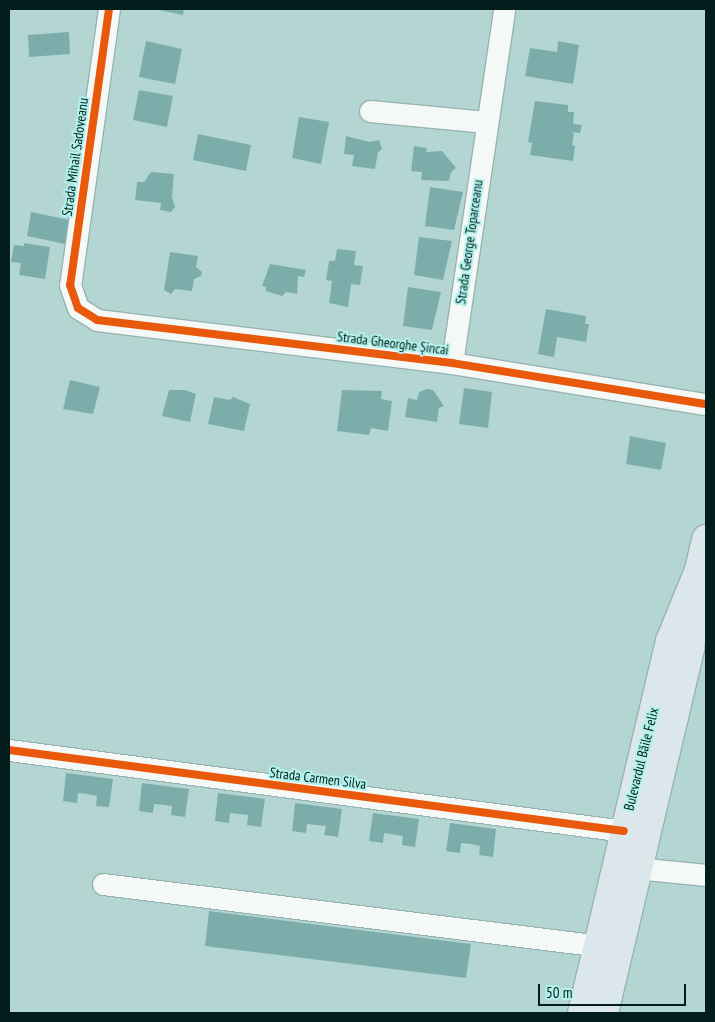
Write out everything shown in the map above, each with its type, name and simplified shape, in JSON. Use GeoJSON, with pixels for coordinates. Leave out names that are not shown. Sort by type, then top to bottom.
{"type":"FeatureCollection","features":[{"type":"Feature","properties":{"kind":"main road","name":"Bulevardul Băile Felix"},"geometry":{"type":"LineString","coordinates":[[582,1013],[670,641],[698,570],[706,539]]}},
{"type":"Feature","properties":{"kind":"main road","name":"Bulevardul Băile Felix"},"geometry":{"type":"LineString","coordinates":[[604,1013],[636,868],[695,623],[698,570]]}},
{"type":"Feature","properties":{"kind":"street","name":"Strada Mihail Sadoveanu"},"geometry":{"type":"LineString","coordinates":[[78,308],[70,285],[109,9]]}},
{"type":"Feature","properties":{"kind":"street","name":"Strada George Toparceanu"},"geometry":{"type":"LineString","coordinates":[[452,363],[504,9]]}},
{"type":"Feature","properties":{"kind":"street"},"geometry":{"type":"LineString","coordinates":[[370,111],[486,122]]}},
{"type":"Feature","properties":{"kind":"street","name":"Strada Gheorghe Șincai"},"geometry":{"type":"LineString","coordinates":[[78,308],[98,320],[452,363],[706,404]]}},
{"type":"Feature","properties":{"kind":"street","name":"Strada Carmen Silva"},"geometry":{"type":"LineString","coordinates":[[9,750],[624,831]]}},
{"type":"Feature","properties":{"kind":"street"},"geometry":{"type":"LineString","coordinates":[[636,868],[706,875]]}},
{"type":"Feature","properties":{"kind":"street"},"geometry":{"type":"LineString","coordinates":[[103,884],[598,946]]}},
{"type":"Feature","properties":{"kind":"building"},"geometry":{"type":"Polygon","coordinates":[[[154,9],[184,9],[183,15],[154,9]]]}},
{"type":"Feature","properties":{"kind":"building"},"geometry":{"type":"Polygon","coordinates":[[[69,32],[70,54],[29,57],[28,35],[69,32]]]}},
{"type":"Feature","properties":{"kind":"building"},"geometry":{"type":"Polygon","coordinates":[[[146,41],[182,49],[175,84],[139,77],[146,41]]]}},
{"type":"Feature","properties":{"kind":"building"},"geometry":{"type":"Polygon","coordinates":[[[558,41],[579,45],[573,84],[525,76],[530,48],[557,52],[558,41]]]}},
{"type":"Feature","properties":{"kind":"building"},"geometry":{"type":"Polygon","coordinates":[[[139,90],[173,96],[167,127],[133,120],[139,90]]]}},
{"type":"Feature","properties":{"kind":"building"},"geometry":{"type":"Polygon","coordinates":[[[535,101],[568,105],[568,112],[574,112],[573,124],[582,125],[580,133],[571,132],[574,133],[572,145],[575,146],[573,161],[530,155],[532,143],[528,142],[535,101]]]}},
{"type":"Feature","properties":{"kind":"building"},"geometry":{"type":"Polygon","coordinates":[[[299,117],[329,122],[321,164],[292,158],[299,117]]]}},
{"type":"Feature","properties":{"kind":"building"},"geometry":{"type":"Polygon","coordinates":[[[198,134],[251,145],[246,171],[193,160],[198,134]]]}},
{"type":"Feature","properties":{"kind":"building"},"geometry":{"type":"Polygon","coordinates":[[[346,136],[370,142],[379,140],[382,149],[378,152],[375,169],[352,166],[354,155],[344,154],[346,136]]]}},
{"type":"Feature","properties":{"kind":"building"},"geometry":{"type":"Polygon","coordinates":[[[414,146],[427,148],[426,152],[442,151],[456,168],[451,172],[449,181],[421,180],[422,172],[411,171],[414,146]]]}},
{"type":"Feature","properties":{"kind":"building"},"geometry":{"type":"Polygon","coordinates":[[[151,172],[174,174],[172,197],[175,207],[171,212],[160,210],[161,203],[135,200],[137,182],[144,182],[151,172]]]}},
{"type":"Feature","properties":{"kind":"building"},"geometry":{"type":"Polygon","coordinates":[[[430,187],[463,192],[454,230],[425,226],[430,187]]]}},
{"type":"Feature","properties":{"kind":"building"},"geometry":{"type":"Polygon","coordinates":[[[31,212],[75,221],[70,245],[27,236],[31,212]]]}},
{"type":"Feature","properties":{"kind":"building"},"geometry":{"type":"Polygon","coordinates":[[[419,237],[452,241],[443,280],[414,275],[419,237]]]}},
{"type":"Feature","properties":{"kind":"building"},"geometry":{"type":"Polygon","coordinates":[[[24,243],[50,247],[45,279],[19,275],[21,263],[11,262],[14,245],[24,246],[24,243]]]}},
{"type":"Feature","properties":{"kind":"building"},"geometry":{"type":"Polygon","coordinates":[[[337,249],[356,251],[354,265],[363,266],[360,285],[351,284],[348,307],[329,303],[332,281],[326,280],[329,261],[335,261],[337,249]]]}},
{"type":"Feature","properties":{"kind":"building"},"geometry":{"type":"Polygon","coordinates":[[[170,252],[198,256],[196,267],[202,272],[201,276],[194,279],[192,291],[175,289],[171,294],[164,290],[170,252]]]}},
{"type":"Feature","properties":{"kind":"building"},"geometry":{"type":"Polygon","coordinates":[[[270,264],[306,270],[304,277],[298,276],[297,294],[286,292],[282,296],[266,291],[266,287],[262,286],[270,264]]]}},
{"type":"Feature","properties":{"kind":"building"},"geometry":{"type":"Polygon","coordinates":[[[408,287],[441,292],[432,330],[403,326],[408,287]]]}},
{"type":"Feature","properties":{"kind":"building"},"geometry":{"type":"Polygon","coordinates":[[[546,309],[586,316],[585,324],[589,324],[586,342],[557,337],[554,357],[538,354],[546,309]]]}},
{"type":"Feature","properties":{"kind":"building"},"geometry":{"type":"Polygon","coordinates":[[[70,380],[100,387],[93,414],[63,409],[70,380]]]}},
{"type":"Feature","properties":{"kind":"building"},"geometry":{"type":"Polygon","coordinates":[[[464,388],[492,392],[488,428],[459,424],[464,388]]]}},
{"type":"Feature","properties":{"kind":"building"},"geometry":{"type":"Polygon","coordinates":[[[427,389],[433,390],[444,406],[439,408],[437,422],[405,417],[408,398],[417,400],[419,392],[427,389]]]}},
{"type":"Feature","properties":{"kind":"building"},"geometry":{"type":"Polygon","coordinates":[[[169,390],[185,390],[196,394],[190,422],[162,416],[169,390]]]}},
{"type":"Feature","properties":{"kind":"building"},"geometry":{"type":"Polygon","coordinates":[[[342,390],[382,391],[381,399],[392,401],[388,431],[371,428],[369,435],[337,431],[342,390]]]}},
{"type":"Feature","properties":{"kind":"building"},"geometry":{"type":"Polygon","coordinates":[[[214,397],[230,400],[233,397],[250,404],[244,431],[208,424],[214,397]]]}},
{"type":"Feature","properties":{"kind":"building"},"geometry":{"type":"Polygon","coordinates":[[[630,436],[666,443],[661,470],[626,464],[630,436]]]}},
{"type":"Feature","properties":{"kind":"building"},"geometry":{"type":"Polygon","coordinates":[[[66,773],[113,779],[109,807],[96,806],[97,796],[87,794],[78,793],[77,803],[63,801],[66,773]]]}},
{"type":"Feature","properties":{"kind":"building"},"geometry":{"type":"Polygon","coordinates":[[[142,783],[189,789],[185,817],[171,815],[172,806],[154,804],[153,813],[139,811],[142,783]]]}},
{"type":"Feature","properties":{"kind":"building"},"geometry":{"type":"Polygon","coordinates":[[[218,793],[265,799],[261,827],[247,825],[248,815],[230,813],[229,823],[215,821],[218,793]]]}},
{"type":"Feature","properties":{"kind":"building"},"geometry":{"type":"Polygon","coordinates":[[[295,803],[342,809],[338,837],[324,835],[326,826],[307,824],[306,833],[292,831],[295,803]]]}},
{"type":"Feature","properties":{"kind":"building"},"geometry":{"type":"Polygon","coordinates":[[[373,813],[419,819],[415,847],[402,845],[403,836],[384,833],[383,843],[369,841],[373,813]]]}},
{"type":"Feature","properties":{"kind":"building"},"geometry":{"type":"Polygon","coordinates":[[[450,823],[496,829],[493,857],[479,855],[480,846],[471,844],[461,843],[460,853],[446,851],[450,823]]]}},
{"type":"Feature","properties":{"kind":"building"},"geometry":{"type":"Polygon","coordinates":[[[209,911],[471,944],[466,978],[205,946],[209,911]]]}},
{"type":"Feature","properties":{"kind":"cycle path"},"geometry":{"type":"LineString","coordinates":[[109,9],[70,285],[78,308],[97,320],[452,363],[706,404]]}},
{"type":"Feature","properties":{"kind":"cycle path"},"geometry":{"type":"LineString","coordinates":[[9,750],[624,831]]}}]}
